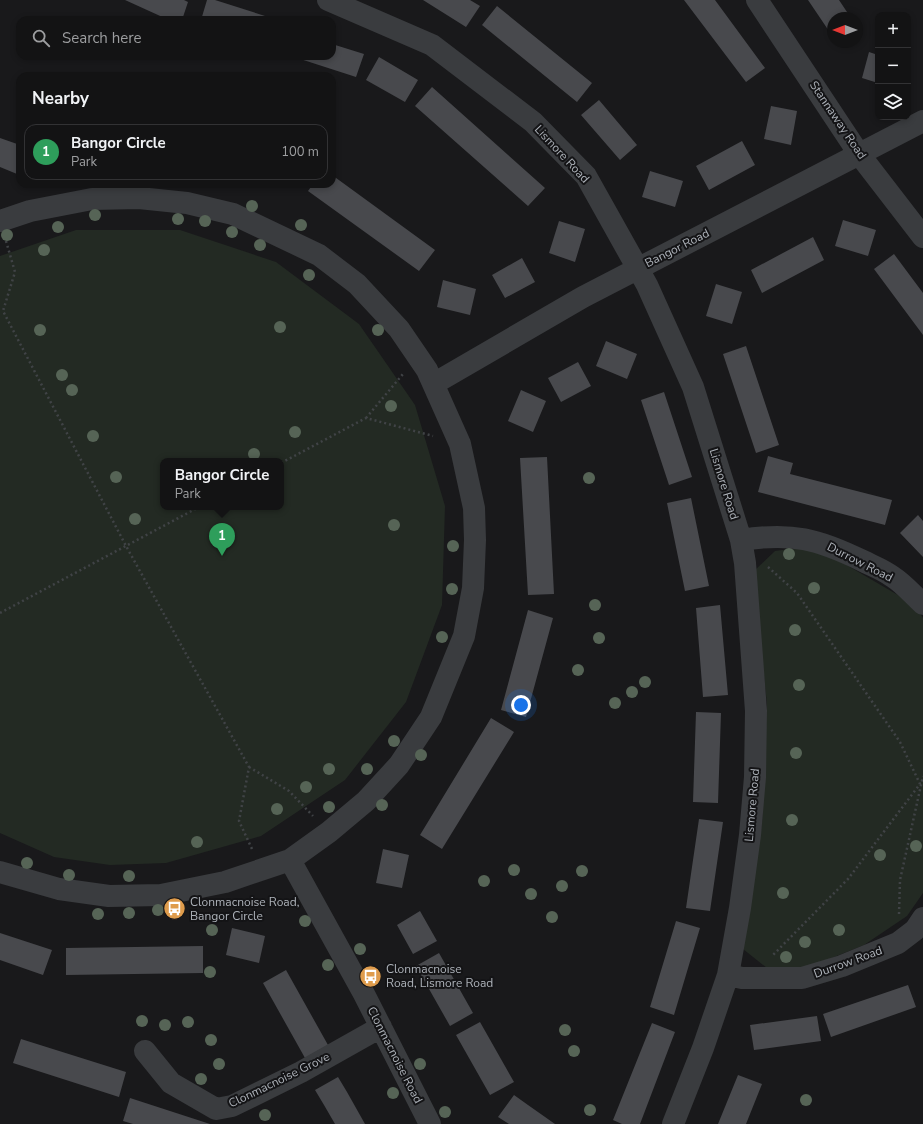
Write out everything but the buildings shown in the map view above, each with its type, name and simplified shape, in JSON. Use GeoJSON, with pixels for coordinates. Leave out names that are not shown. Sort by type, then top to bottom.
{"type":"FeatureCollection","features":[{"type":"Feature","properties":{"kind":"street","name":"Lismore Road"},"geometry":{"type":"LineString","coordinates":[[328,0],[432,45],[533,122],[586,176],[638,268],[693,387],[741,540],[745,563],[756,711],[755,777],[750,835],[728,975],[673,1124]]}},
{"type":"Feature","properties":{"kind":"street","name":"Stannaway Road"},"geometry":{"type":"LineString","coordinates":[[757,0],[860,154],[923,237]]}},
{"type":"Feature","properties":{"kind":"street","name":"Bangor Road"},"geometry":{"type":"LineString","coordinates":[[435,383],[583,297],[923,121]]}},
{"type":"Feature","properties":{"kind":"street"},"geometry":{"type":"LineString","coordinates":[[0,872],[59,889],[109,896],[161,895],[225,882],[290,860],[329,832],[366,801],[399,765],[431,718],[464,636],[473,588],[475,540],[474,508],[460,444],[435,383],[419,356],[399,329],[362,290],[312,252],[233,214],[187,203],[139,198],[92,199],[30,211],[2,229]]}},
{"type":"Feature","properties":{"kind":"street","name":"Durrow Road"},"geometry":{"type":"LineString","coordinates":[[741,540],[765,536],[788,536],[821,542],[893,576],[923,604]]}},
{"type":"Feature","properties":{"kind":"street","name":"Clonmacnoise Road"},"geometry":{"type":"LineString","coordinates":[[290,860],[381,1027],[430,1124]]}},
{"type":"Feature","properties":{"kind":"street","name":"Durrow Road"},"geometry":{"type":"LineString","coordinates":[[728,975],[758,979],[802,978],[842,966],[898,943],[920,929]]}},
{"type":"Feature","properties":{"kind":"street","name":"Clonmacnoise Grove"},"geometry":{"type":"LineString","coordinates":[[145,1050],[171,1083],[216,1109],[232,1106],[281,1082],[381,1027]]}},
{"type":"Feature","properties":{"kind":"path"},"geometry":{"type":"LineString","coordinates":[[2,229],[15,272],[1,310],[126,546],[249,767],[289,791],[329,832]]}},
{"type":"Feature","properties":{"kind":"path"},"geometry":{"type":"LineString","coordinates":[[284,461],[366,418],[419,356]]}},
{"type":"Feature","properties":{"kind":"path"},"geometry":{"type":"LineString","coordinates":[[366,418],[460,444]]}},
{"type":"Feature","properties":{"kind":"path"},"geometry":{"type":"LineString","coordinates":[[0,612],[193,510]]}},
{"type":"Feature","properties":{"kind":"path"},"geometry":{"type":"LineString","coordinates":[[745,563],[767,566],[798,593],[900,742],[922,784]]}},
{"type":"Feature","properties":{"kind":"path"},"geometry":{"type":"LineString","coordinates":[[249,767],[239,821],[261,870]]}},
{"type":"Feature","properties":{"kind":"path"},"geometry":{"type":"LineString","coordinates":[[898,943],[900,880],[923,776]]}},
{"type":"Feature","properties":{"kind":"path"},"geometry":{"type":"LineString","coordinates":[[758,979],[766,961],[848,879],[922,784]]}},
{"type":"Feature","properties":{"kind":"shaded area"},"geometry":{"type":"Polygon","coordinates":[[[76,230],[180,230],[276,262],[359,324],[415,405],[445,506],[442,605],[406,702],[345,780],[261,836],[166,863],[110,865],[54,857],[0,833],[0,256],[76,230]]]}},
{"type":"Feature","properties":{"kind":"shaded area"},"geometry":{"type":"Polygon","coordinates":[[[805,547],[843,563],[915,605],[923,618],[923,893],[907,916],[864,945],[819,963],[793,971],[767,968],[743,949],[762,823],[767,704],[753,572],[775,551],[805,547]]]}},
{"type":"Feature","properties":{"kind":"place","name":"Bangor Circle"},"geometry":{"type":"Point","coordinates":[222,556]}},
{"type":"Feature","properties":{"kind":"place","name":"Clonmacnoise Road, Bangor Circle"},"geometry":{"type":"Point","coordinates":[174,909]}},
{"type":"Feature","properties":{"kind":"place","name":"Clonmacnoise Road, Lismore Road"},"geometry":{"type":"Point","coordinates":[370,976]}}]}
